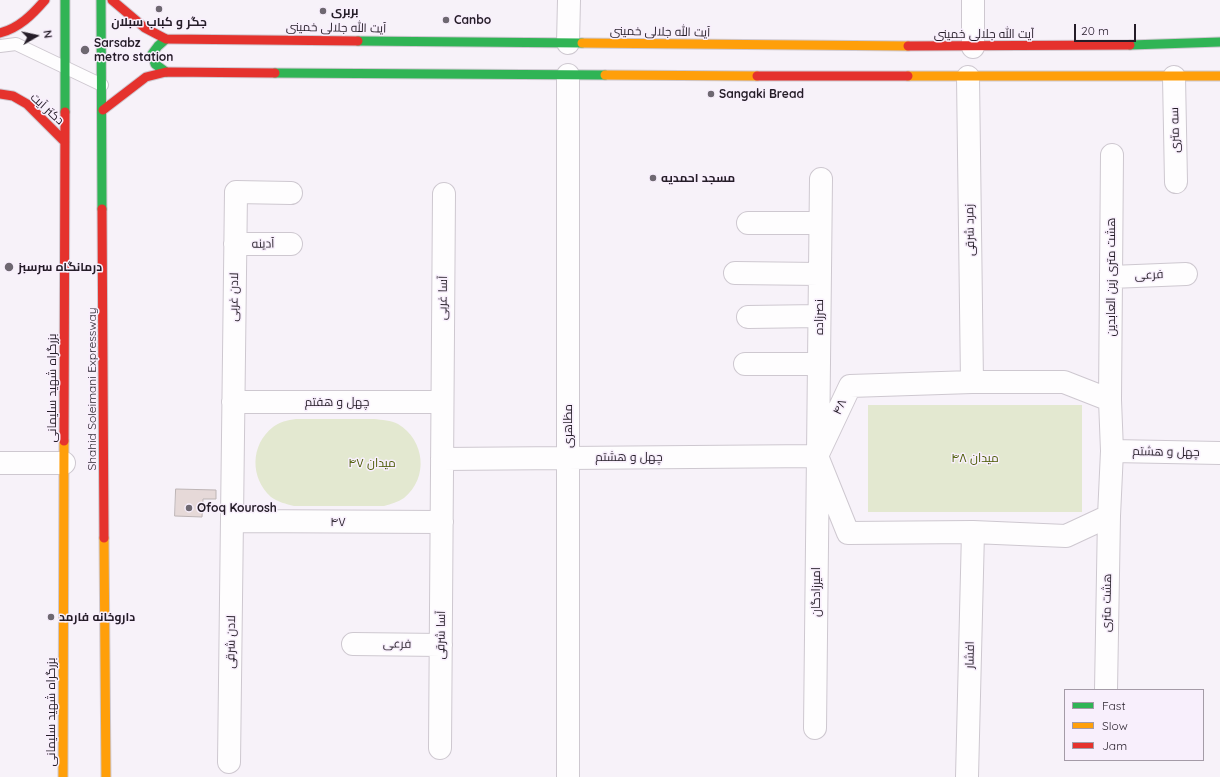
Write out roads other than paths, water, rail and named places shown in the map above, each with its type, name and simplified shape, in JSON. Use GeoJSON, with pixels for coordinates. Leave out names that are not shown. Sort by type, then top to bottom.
{"type":"FeatureCollection","features":[{"type":"Feature","properties":{"kind":"main road"},"geometry":{"type":"LineString","coordinates":[[3,32],[21,24],[36,11],[45,0]]}},
{"type":"Feature","properties":{"kind":"main road","name":"بزرگراه شهید سلیمانی"},"geometry":{"type":"LineString","coordinates":[[63,777],[65,0]]}},
{"type":"Feature","properties":{"kind":"main road","name":"Shahid Soleimani Expressway"},"geometry":{"type":"LineString","coordinates":[[101,0],[103,110],[106,777]]}},
{"type":"Feature","properties":{"kind":"main road","name":"آيت الله جلالى خمينى"},"geometry":{"type":"LineString","coordinates":[[112,0],[146,28],[166,39],[568,46],[973,47],[1116,46],[1220,42]]}},
{"type":"Feature","properties":{"kind":"main road"},"geometry":{"type":"LineString","coordinates":[[166,39],[152,54],[155,64],[166,72]]}},
{"type":"Feature","properties":{"kind":"main road"},"geometry":{"type":"LineString","coordinates":[[103,110],[146,77],[166,72],[568,72],[968,77],[1220,76]]}},
{"type":"Feature","properties":{"kind":"main road","name":"دکتر آیت"},"geometry":{"type":"LineString","coordinates":[[0,94],[13,96],[28,106],[65,142]]}},
{"type":"Feature","properties":{"kind":"street"},"geometry":{"type":"LineString","coordinates":[[568,46],[569,0]]}},
{"type":"Feature","properties":{"kind":"street"},"geometry":{"type":"LineString","coordinates":[[973,0],[973,47]]}},
{"type":"Feature","properties":{"kind":"street","name":"مظاهری"},"geometry":{"type":"LineString","coordinates":[[568,72],[568,777]]}},
{"type":"Feature","properties":{"kind":"street","name":"زمرد شرقی"},"geometry":{"type":"LineString","coordinates":[[968,77],[972,382]]}},
{"type":"Feature","properties":{"kind":"street","name":"سه متری"},"geometry":{"type":"LineString","coordinates":[[1174,77],[1176,182]]}},
{"type":"Feature","properties":{"kind":"street","name":"هشت متری زین العابدین"},"geometry":{"type":"LineString","coordinates":[[1110,400],[1112,155]]}},
{"type":"Feature","properties":{"kind":"street","name":"نصرزاده"},"geometry":{"type":"LineString","coordinates":[[817,456],[821,179]]}},
{"type":"Feature","properties":{"kind":"street","name":"لادن غربی"},"geometry":{"type":"LineString","coordinates":[[233,521],[236,192],[291,193]]}},
{"type":"Feature","properties":{"kind":"street","name":"آسا غربی"},"geometry":{"type":"LineString","coordinates":[[442,459],[444,194]]}},
{"type":"Feature","properties":{"kind":"street"},"geometry":{"type":"LineString","coordinates":[[748,223],[820,223]]}},
{"type":"Feature","properties":{"kind":"street","name":"آدینه"},"geometry":{"type":"LineString","coordinates":[[235,244],[291,244]]}},
{"type":"Feature","properties":{"kind":"street"},"geometry":{"type":"LineString","coordinates":[[735,273],[819,274]]}},
{"type":"Feature","properties":{"kind":"street","name":"فرعی"},"geometry":{"type":"LineString","coordinates":[[1111,276],[1186,274]]}},
{"type":"Feature","properties":{"kind":"street"},"geometry":{"type":"LineString","coordinates":[[748,317],[819,316]]}},
{"type":"Feature","properties":{"kind":"street"},"geometry":{"type":"LineString","coordinates":[[745,364],[819,364]]}},
{"type":"Feature","properties":{"kind":"street","name":"۴۸"},"geometry":{"type":"LineString","coordinates":[[817,456],[850,386],[972,382],[1064,382],[1110,400]]}},
{"type":"Feature","properties":{"kind":"street"},"geometry":{"type":"LineString","coordinates":[[817,456],[848,533],[973,532],[1066,536],[1109,516],[1112,451],[1110,400]]}},
{"type":"Feature","properties":{"kind":"street","name":"چهل و هفتم"},"geometry":{"type":"LineString","coordinates":[[233,402],[442,402]]}},
{"type":"Feature","properties":{"kind":"street","name":"چهل و هشتم"},"geometry":{"type":"LineString","coordinates":[[1112,451],[1220,453]]}},
{"type":"Feature","properties":{"kind":"street","name":"چهل و هشتم"},"geometry":{"type":"LineString","coordinates":[[442,459],[817,456]]}},
{"type":"Feature","properties":{"kind":"street","name":"امیرزادگان"},"geometry":{"type":"LineString","coordinates":[[814,728],[817,456]]}},
{"type":"Feature","properties":{"kind":"street","name":"آسا شرقی"},"geometry":{"type":"LineString","coordinates":[[440,748],[442,459]]}},
{"type":"Feature","properties":{"kind":"street"},"geometry":{"type":"LineString","coordinates":[[0,463],[64,463]]}},
{"type":"Feature","properties":{"kind":"street","name":"هشت متری"},"geometry":{"type":"LineString","coordinates":[[1106,689],[1109,516]]}},
{"type":"Feature","properties":{"kind":"street","name":"۴۷"},"geometry":{"type":"LineString","coordinates":[[233,521],[442,522]]}},
{"type":"Feature","properties":{"kind":"street","name":"لادن شرقی"},"geometry":{"type":"LineString","coordinates":[[229,762],[233,521]]}},
{"type":"Feature","properties":{"kind":"street","name":"افشار"},"geometry":{"type":"LineString","coordinates":[[967,777],[973,532]]}},
{"type":"Feature","properties":{"kind":"street","name":"فرعی"},"geometry":{"type":"LineString","coordinates":[[353,644],[441,645]]}},
{"type":"Feature","properties":{"kind":"lane"},"geometry":{"type":"LineString","coordinates":[[0,46],[16,44],[102,85]]}},
{"type":"Feature","properties":{"kind":"place","name":"جگر و کباب سبلان"},"geometry":{"type":"Point","coordinates":[159,9]}},
{"type":"Feature","properties":{"kind":"place","name":"بربری"},"geometry":{"type":"Point","coordinates":[323,11]}},
{"type":"Feature","properties":{"kind":"place","name":"Canbo"},"geometry":{"type":"Point","coordinates":[446,20]}},
{"type":"Feature","properties":{"kind":"place","name":"Sarsabz metro station"},"geometry":{"type":"Point","coordinates":[85,50]}},
{"type":"Feature","properties":{"kind":"place","name":"Sangaki Bread"},"geometry":{"type":"Point","coordinates":[711,94]}},
{"type":"Feature","properties":{"kind":"place","name":"مسجد احمدیه"},"geometry":{"type":"Point","coordinates":[653,178]}},
{"type":"Feature","properties":{"kind":"place","name":"درمانگاه سرسبز"},"geometry":{"type":"Point","coordinates":[9,267]}},
{"type":"Feature","properties":{"kind":"place","name":"Ofoq Kourosh"},"geometry":{"type":"Point","coordinates":[189,508]}},
{"type":"Feature","properties":{"kind":"place","name":"داروخانه فارمد"},"geometry":{"type":"Point","coordinates":[51,617]}},
{"type":"Feature","properties":{"kind":"park label","name":"میدان ۴۸"},"geometry":{"type":"Point","coordinates":[975,458]}},
{"type":"Feature","properties":{"kind":"park label","name":"میدان ۴۷"},"geometry":{"type":"Point","coordinates":[372,463]}}]}
